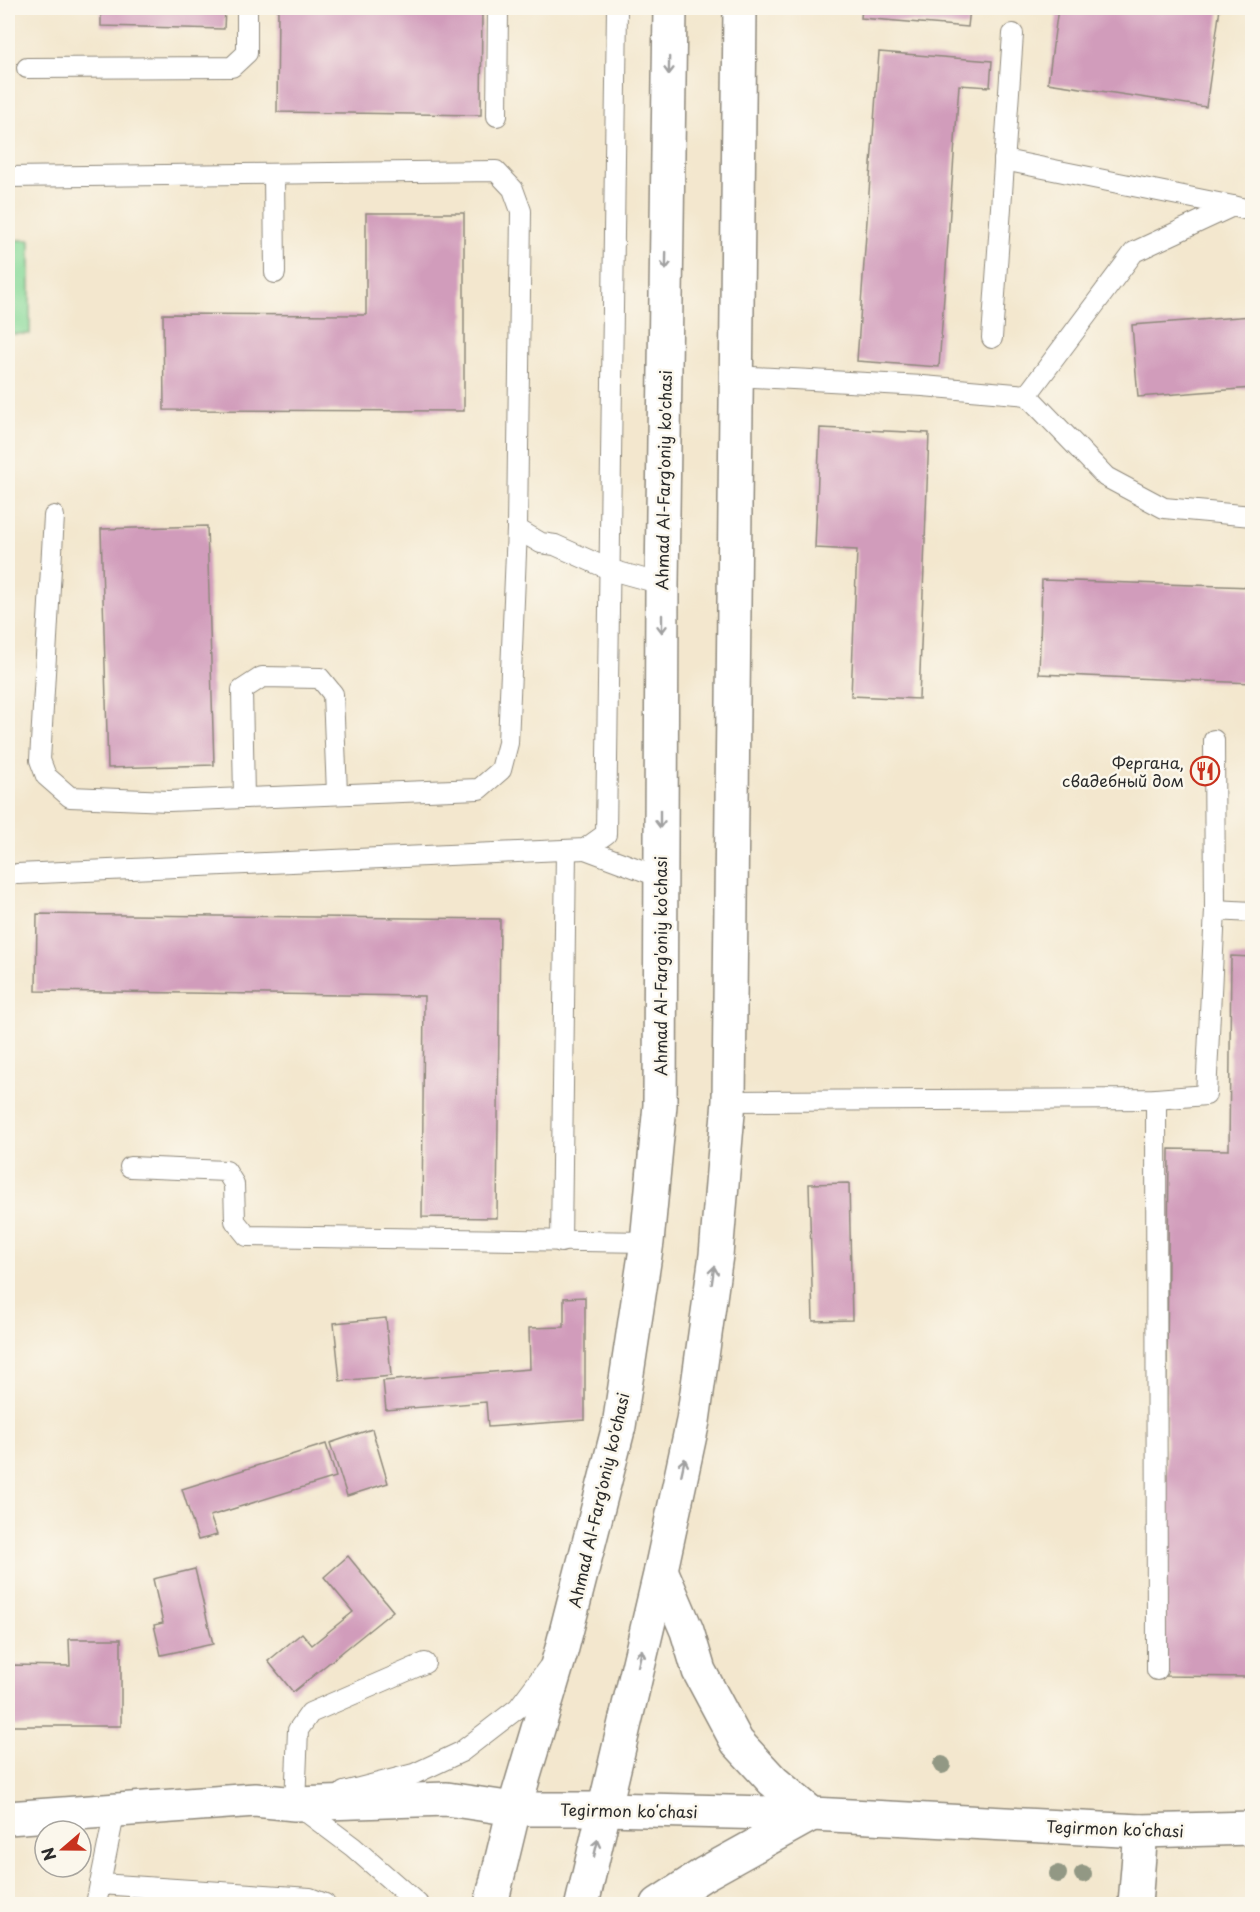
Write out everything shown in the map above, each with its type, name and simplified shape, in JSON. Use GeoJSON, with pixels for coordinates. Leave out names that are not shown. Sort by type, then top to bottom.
{"type":"FeatureCollection","features":[{"type":"Feature","properties":{"kind":"main road","name":"Ahmad Al-Farg'oniy ko'chasi"},"geometry":{"type":"LineString","coordinates":[[491,1905],[514,1809],[561,1652],[619,1426],[647,1242],[660,1104],[662,584],[670,8]]}},
{"type":"Feature","properties":{"kind":"main road"},"geometry":{"type":"LineString","coordinates":[[582,1905],[693,1420],[716,1255],[729,1101],[740,8]]}},
{"type":"Feature","properties":{"kind":"main road"},"geometry":{"type":"LineString","coordinates":[[658,1905],[704,1874],[812,1814],[773,1781],[737,1742],[699,1671],[687,1631],[660,1570]]}},
{"type":"Feature","properties":{"kind":"main road","name":"Tegirmon koʻchasi"},"geometry":{"type":"LineString","coordinates":[[8,1818],[255,1800],[295,1804],[447,1799],[514,1809],[812,1814],[1141,1831],[1252,1828]]}},
{"type":"Feature","properties":{"kind":"main road"},"geometry":{"type":"LineString","coordinates":[[1135,1905],[1141,1831]]}},
{"type":"Feature","properties":{"kind":"lane"},"geometry":{"type":"LineString","coordinates":[[27,68],[232,67],[247,53],[247,8]]}},
{"type":"Feature","properties":{"kind":"lane"},"geometry":{"type":"LineString","coordinates":[[497,116],[498,8]]}},
{"type":"Feature","properties":{"kind":"lane"},"geometry":{"type":"LineString","coordinates":[[576,850],[606,834],[617,8]]}},
{"type":"Feature","properties":{"kind":"lane"},"geometry":{"type":"LineString","coordinates":[[992,338],[1013,34]]}},
{"type":"Feature","properties":{"kind":"lane"},"geometry":{"type":"LineString","coordinates":[[1004,160],[1252,211]]}},
{"type":"Feature","properties":{"kind":"lane"},"geometry":{"type":"LineString","coordinates":[[8,177],[496,171],[513,189],[521,211],[517,529],[508,743],[501,770],[479,789],[169,801],[70,797],[46,776],[40,760],[54,516]]}},
{"type":"Feature","properties":{"kind":"lane"},"geometry":{"type":"LineString","coordinates":[[274,174],[275,273]]}},
{"type":"Feature","properties":{"kind":"lane"},"geometry":{"type":"LineString","coordinates":[[1027,395],[1134,252],[1233,206]]}},
{"type":"Feature","properties":{"kind":"lane"},"geometry":{"type":"LineString","coordinates":[[735,376],[922,386],[1027,395],[1106,477],[1164,508],[1252,516]]}},
{"type":"Feature","properties":{"kind":"lane"},"geometry":{"type":"LineString","coordinates":[[517,529],[541,543],[555,545],[610,570],[662,584]]}},
{"type":"Feature","properties":{"kind":"lane"},"geometry":{"type":"LineString","coordinates":[[244,798],[242,690],[262,677],[320,678],[333,694],[337,794]]}},
{"type":"Feature","properties":{"kind":"lane"},"geometry":{"type":"LineString","coordinates":[[729,1101],[1156,1099],[1206,1095],[1215,910],[1214,740]]}},
{"type":"Feature","properties":{"kind":"lane"},"geometry":{"type":"LineString","coordinates":[[561,1242],[576,850]]}},
{"type":"Feature","properties":{"kind":"lane"},"geometry":{"type":"LineString","coordinates":[[17,874],[576,850],[660,877]]}},
{"type":"Feature","properties":{"kind":"lane"},"geometry":{"type":"LineString","coordinates":[[1215,910],[1252,912]]}},
{"type":"Feature","properties":{"kind":"lane"},"geometry":{"type":"LineString","coordinates":[[1156,1099],[1157,1670]]}},
{"type":"Feature","properties":{"kind":"lane"},"geometry":{"type":"LineString","coordinates":[[130,1167],[226,1172],[234,1184],[235,1221],[247,1236],[647,1242]]}},
{"type":"Feature","properties":{"kind":"lane"},"geometry":{"type":"LineString","coordinates":[[295,1804],[414,1774],[461,1752],[518,1708],[561,1652]]}},
{"type":"Feature","properties":{"kind":"lane"},"geometry":{"type":"LineString","coordinates":[[295,1804],[298,1730],[310,1713],[425,1663]]}},
{"type":"Feature","properties":{"kind":"lane"},"geometry":{"type":"LineString","coordinates":[[295,1804],[353,1847],[418,1905]]}},
{"type":"Feature","properties":{"kind":"lane"},"geometry":{"type":"LineString","coordinates":[[96,1905],[115,1810]]}},
{"type":"Feature","properties":{"kind":"lane"},"geometry":{"type":"LineString","coordinates":[[100,1884],[310,1898],[325,1905]]}},
{"type":"Feature","properties":{"kind":"green space"},"geometry":{"type":"Polygon","coordinates":[[[8,240],[30,240],[30,334],[8,334],[8,240]]]}},
{"type":"Feature","properties":{"kind":"building"},"geometry":{"type":"Polygon","coordinates":[[[101,8],[225,8],[224,29],[101,26],[101,8]]]}},
{"type":"Feature","properties":{"kind":"building"},"geometry":{"type":"Polygon","coordinates":[[[278,8],[482,8],[481,115],[277,112],[278,8]]]}},
{"type":"Feature","properties":{"kind":"building"},"geometry":{"type":"Polygon","coordinates":[[[862,8],[970,8],[968,27],[861,18],[862,8]]]}},
{"type":"Feature","properties":{"kind":"building"},"geometry":{"type":"Polygon","coordinates":[[[1058,8],[1220,8],[1206,107],[1048,83],[1058,8]]]}},
{"type":"Feature","properties":{"kind":"building"},"geometry":{"type":"Polygon","coordinates":[[[879,52],[992,61],[990,87],[959,85],[939,367],[857,361],[879,52]]]}},
{"type":"Feature","properties":{"kind":"building"},"geometry":{"type":"Polygon","coordinates":[[[366,213],[464,213],[464,411],[164,410],[163,314],[366,315],[366,213]]]}},
{"type":"Feature","properties":{"kind":"building"},"geometry":{"type":"Polygon","coordinates":[[[1252,316],[1252,388],[1138,397],[1132,325],[1252,316]]]}},
{"type":"Feature","properties":{"kind":"building"},"geometry":{"type":"Polygon","coordinates":[[[820,428],[929,433],[919,699],[851,696],[857,550],[815,548],[820,428]]]}},
{"type":"Feature","properties":{"kind":"building"},"geometry":{"type":"Polygon","coordinates":[[[207,526],[214,765],[108,768],[101,529],[207,526]]]}},
{"type":"Feature","properties":{"kind":"building"},"geometry":{"type":"Polygon","coordinates":[[[1042,580],[1252,587],[1252,683],[1039,674],[1042,580]]]}},
{"type":"Feature","properties":{"kind":"building"},"geometry":{"type":"Polygon","coordinates":[[[37,914],[500,919],[497,1218],[422,1217],[424,996],[36,991],[37,914]]]}},
{"type":"Feature","properties":{"kind":"building"},"geometry":{"type":"Polygon","coordinates":[[[1231,956],[1252,957],[1252,1677],[1164,1676],[1169,1149],[1229,1150],[1231,956]]]}},
{"type":"Feature","properties":{"kind":"building"},"geometry":{"type":"Polygon","coordinates":[[[849,1183],[852,1320],[813,1321],[809,1184],[849,1183]]]}},
{"type":"Feature","properties":{"kind":"building"},"geometry":{"type":"Polygon","coordinates":[[[585,1297],[585,1420],[488,1427],[486,1402],[386,1410],[383,1381],[530,1369],[529,1328],[564,1327],[564,1298],[585,1297]]]}},
{"type":"Feature","properties":{"kind":"building"},"geometry":{"type":"Polygon","coordinates":[[[386,1318],[391,1376],[340,1381],[334,1323],[386,1318]]]}},
{"type":"Feature","properties":{"kind":"building"},"geometry":{"type":"Polygon","coordinates":[[[372,1429],[388,1483],[347,1496],[330,1443],[372,1429]]]}},
{"type":"Feature","properties":{"kind":"building"},"geometry":{"type":"Polygon","coordinates":[[[326,1444],[336,1477],[210,1516],[217,1535],[198,1540],[182,1489],[326,1444]]]}},
{"type":"Feature","properties":{"kind":"building"},"geometry":{"type":"Polygon","coordinates":[[[348,1556],[393,1611],[293,1692],[268,1661],[302,1633],[312,1645],[353,1612],[324,1577],[348,1556]]]}},
{"type":"Feature","properties":{"kind":"building"},"geometry":{"type":"Polygon","coordinates":[[[195,1569],[213,1644],[161,1655],[154,1625],[163,1623],[153,1579],[195,1569]]]}},
{"type":"Feature","properties":{"kind":"building"},"geometry":{"type":"Polygon","coordinates":[[[69,1639],[121,1639],[121,1726],[8,1726],[8,1665],[70,1666],[69,1639]]]}},
{"type":"Feature","properties":{"kind":"building"},"geometry":{"type":"Polygon","coordinates":[[[808,1901],[809,1904],[774,1903],[808,1901]]]}},
{"type":"Feature","properties":{"kind":"place","name":"Фергана, свадебный дом"},"geometry":{"type":"Point","coordinates":[1205,771]}}]}
